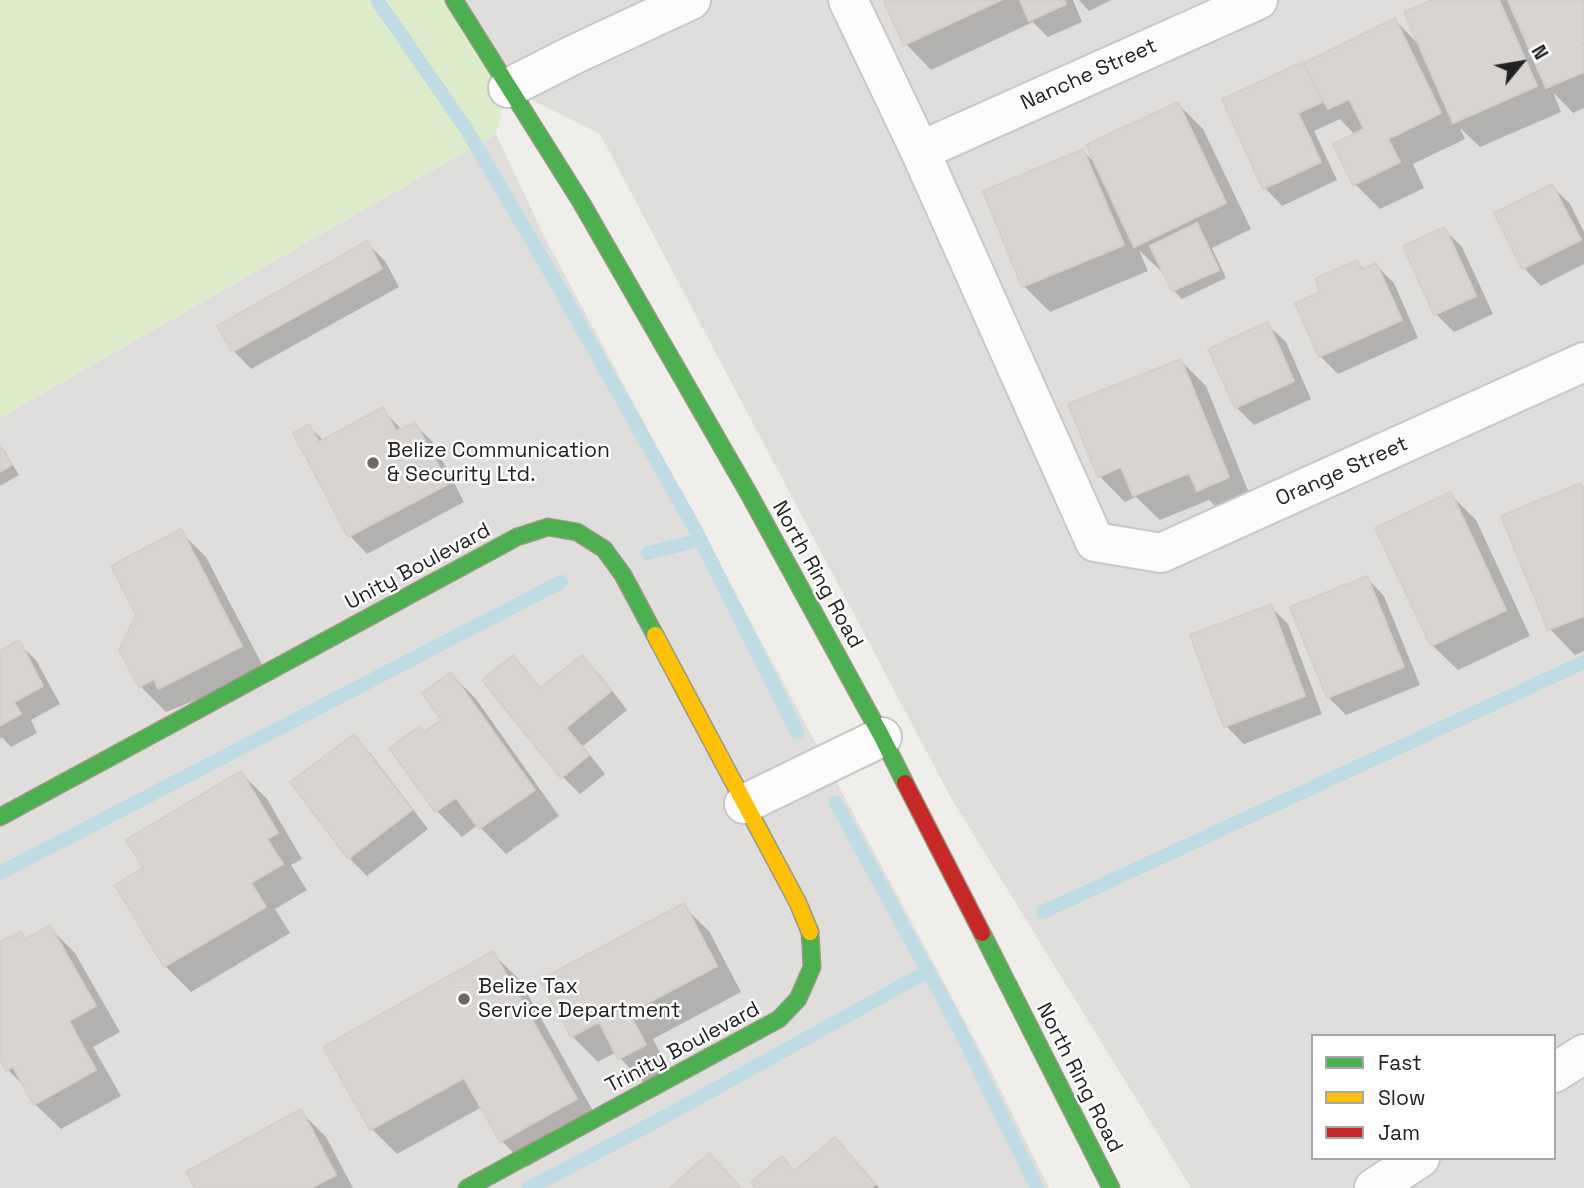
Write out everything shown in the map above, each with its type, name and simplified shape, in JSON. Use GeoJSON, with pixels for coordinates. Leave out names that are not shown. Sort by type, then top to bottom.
{"type":"FeatureCollection","features":[{"type":"Feature","properties":{"kind":"street","name":"North Ring Road"},"geometry":{"type":"LineString","coordinates":[[454,0],[581,202],[749,494],[882,737],[1111,1188]]}},
{"type":"Feature","properties":{"kind":"street"},"geometry":{"type":"LineString","coordinates":[[508,88],[691,0]]}},
{"type":"Feature","properties":{"kind":"street"},"geometry":{"type":"LineString","coordinates":[[848,0],[919,151]]}},
{"type":"Feature","properties":{"kind":"street","name":"Nanche Street"},"geometry":{"type":"LineString","coordinates":[[919,151],[1258,0]]}},
{"type":"Feature","properties":{"kind":"street","name":"Orange Street"},"geometry":{"type":"LineString","coordinates":[[919,151],[1095,542],[1161,553],[1584,362]]}},
{"type":"Feature","properties":{"kind":"street","name":"Unity Boulevard"},"geometry":{"type":"LineString","coordinates":[[0,817],[517,537],[548,527],[577,532],[595,543],[604,549],[623,575],[744,804]]}},
{"type":"Feature","properties":{"kind":"street"},"geometry":{"type":"LineString","coordinates":[[744,804],[882,737]]}},
{"type":"Feature","properties":{"kind":"street","name":"Trinity Boulevard"},"geometry":{"type":"LineString","coordinates":[[467,1188],[779,1019],[798,999],[812,967],[810,933],[798,903],[744,804]]}},
{"type":"Feature","properties":{"kind":"street"},"geometry":{"type":"LineString","coordinates":[[1556,1072],[1584,1054]]}},
{"type":"Feature","properties":{"kind":"street"},"geometry":{"type":"LineString","coordinates":[[1374,1188],[1417,1160]]}},
{"type":"Feature","properties":{"kind":"shaded area"},"geometry":{"type":"Polygon","coordinates":[[[454,0],[1584,0],[1584,1188],[1191,1188],[951,798],[600,134],[508,88],[454,0]]]}},
{"type":"Feature","properties":{"kind":"shaded area"},"geometry":{"type":"Polygon","coordinates":[[[496,134],[544,236],[992,1072],[1049,1188],[0,1188],[0,418],[496,134]]]}},
{"type":"Feature","properties":{"kind":"green space"},"geometry":{"type":"Polygon","coordinates":[[[0,0],[454,0],[508,88],[496,134],[0,418],[0,0]]]}},
{"type":"Feature","properties":{"kind":"building"},"geometry":{"type":"Polygon","coordinates":[[[883,0],[1001,0],[904,45],[883,0]]]}},
{"type":"Feature","properties":{"kind":"building"},"geometry":{"type":"Polygon","coordinates":[[[1020,0],[1064,0],[1066,4],[1029,21],[1020,0]]]}},
{"type":"Feature","properties":{"kind":"building"},"geometry":{"type":"Polygon","coordinates":[[[1432,0],[1499,0],[1537,86],[1453,123],[1404,12],[1432,0]]]}},
{"type":"Feature","properties":{"kind":"building"},"geometry":{"type":"Polygon","coordinates":[[[1508,0],[1584,0],[1584,72],[1546,88],[1508,0]]]}},
{"type":"Feature","properties":{"kind":"building"},"geometry":{"type":"Polygon","coordinates":[[[1395,18],[1441,113],[1388,139],[1400,162],[1353,185],[1333,144],[1364,129],[1349,99],[1328,109],[1304,63],[1395,18]]]}},
{"type":"Feature","properties":{"kind":"building"},"geometry":{"type":"Polygon","coordinates":[[[1303,62],[1322,102],[1298,113],[1321,162],[1263,189],[1222,99],[1303,62]]]}},
{"type":"Feature","properties":{"kind":"building"},"geometry":{"type":"Polygon","coordinates":[[[1178,102],[1226,203],[1134,247],[1086,145],[1178,102]]]}},
{"type":"Feature","properties":{"kind":"building"},"geometry":{"type":"Polygon","coordinates":[[[1083,149],[1124,245],[1022,287],[983,191],[1083,149]]]}},
{"type":"Feature","properties":{"kind":"building"},"geometry":{"type":"Polygon","coordinates":[[[1552,184],[1581,240],[1522,269],[1494,213],[1552,184]]]}},
{"type":"Feature","properties":{"kind":"building"},"geometry":{"type":"Polygon","coordinates":[[[1197,223],[1219,270],[1172,291],[1150,246],[1197,223]]]}},
{"type":"Feature","properties":{"kind":"building"},"geometry":{"type":"Polygon","coordinates":[[[1445,227],[1476,296],[1434,315],[1403,246],[1445,227]]]}},
{"type":"Feature","properties":{"kind":"building"},"geometry":{"type":"Polygon","coordinates":[[[367,241],[382,269],[232,352],[217,326],[367,241]]]}},
{"type":"Feature","properties":{"kind":"building"},"geometry":{"type":"Polygon","coordinates":[[[1357,260],[1361,270],[1376,263],[1402,320],[1319,357],[1295,303],[1320,292],[1315,279],[1357,260]]]}},
{"type":"Feature","properties":{"kind":"building"},"geometry":{"type":"Polygon","coordinates":[[[1268,322],[1294,381],[1235,408],[1208,349],[1268,322]]]}},
{"type":"Feature","properties":{"kind":"building"},"geometry":{"type":"Polygon","coordinates":[[[1181,359],[1229,477],[1197,491],[1189,473],[1133,496],[1121,467],[1098,477],[1068,404],[1181,359]]]}},
{"type":"Feature","properties":{"kind":"building","name":"Belize Communication & Security Ltd."},"geometry":{"type":"Polygon","coordinates":[[[383,407],[396,431],[415,422],[448,484],[348,537],[293,433],[309,424],[319,442],[383,407]]]}},
{"type":"Feature","properties":{"kind":"building"},"geometry":{"type":"Polygon","coordinates":[[[0,445],[12,465],[0,472],[0,445]]]}},
{"type":"Feature","properties":{"kind":"building"},"geometry":{"type":"Polygon","coordinates":[[[1581,483],[1584,491],[1584,616],[1548,630],[1501,516],[1581,483]]]}},
{"type":"Feature","properties":{"kind":"building"},"geometry":{"type":"Polygon","coordinates":[[[1451,492],[1506,610],[1431,646],[1375,528],[1451,492]]]}},
{"type":"Feature","properties":{"kind":"building"},"geometry":{"type":"Polygon","coordinates":[[[181,529],[242,646],[158,689],[154,679],[139,687],[119,650],[136,615],[111,566],[181,529]]]}},
{"type":"Feature","properties":{"kind":"building"},"geometry":{"type":"Polygon","coordinates":[[[1367,576],[1404,667],[1327,698],[1290,607],[1367,576]]]}},
{"type":"Feature","properties":{"kind":"building"},"geometry":{"type":"Polygon","coordinates":[[[1271,604],[1305,696],[1224,727],[1190,635],[1271,604]]]}},
{"type":"Feature","properties":{"kind":"building"},"geometry":{"type":"Polygon","coordinates":[[[19,640],[43,686],[14,702],[21,714],[0,726],[0,651],[19,640]]]}},
{"type":"Feature","properties":{"kind":"building"},"geometry":{"type":"Polygon","coordinates":[[[513,655],[540,688],[582,655],[611,691],[566,728],[589,755],[561,778],[482,680],[513,655]]]}},
{"type":"Feature","properties":{"kind":"building"},"geometry":{"type":"Polygon","coordinates":[[[451,672],[535,790],[479,829],[456,798],[435,812],[389,748],[420,726],[424,732],[441,720],[422,693],[451,672]]]}},
{"type":"Feature","properties":{"kind":"building"},"geometry":{"type":"Polygon","coordinates":[[[354,734],[412,810],[348,859],[290,782],[354,734]]]}},
{"type":"Feature","properties":{"kind":"building"},"geometry":{"type":"Polygon","coordinates":[[[241,771],[278,833],[267,839],[283,864],[251,883],[266,907],[164,967],[115,885],[143,868],[126,840],[241,771]]]}},
{"type":"Feature","properties":{"kind":"building"},"geometry":{"type":"Polygon","coordinates":[[[684,903],[717,966],[629,1013],[646,1045],[618,1059],[599,1022],[571,1037],[540,980],[684,903]]]}},
{"type":"Feature","properties":{"kind":"building"},"geometry":{"type":"Polygon","coordinates":[[[50,925],[96,1006],[69,1021],[96,1070],[34,1105],[13,1067],[6,1071],[0,1059],[0,942],[21,931],[25,939],[50,925]]]}},
{"type":"Feature","properties":{"kind":"building","name":"Belize Tax Service Department"},"geometry":{"type":"Polygon","coordinates":[[[493,951],[577,1099],[500,1142],[464,1078],[370,1130],[323,1047],[493,951]]]}},
{"type":"Feature","properties":{"kind":"building"},"geometry":{"type":"Polygon","coordinates":[[[301,1109],[336,1175],[311,1188],[195,1188],[186,1172],[301,1109]]]}},
{"type":"Feature","properties":{"kind":"building"},"geometry":{"type":"Polygon","coordinates":[[[835,1137],[875,1185],[871,1188],[755,1188],[751,1182],[782,1156],[794,1171],[835,1137]]]}},
{"type":"Feature","properties":{"kind":"building"},"geometry":{"type":"Polygon","coordinates":[[[709,1153],[741,1188],[670,1188],[709,1153]]]}},
{"type":"Feature","properties":{"kind":"waterway"},"geometry":{"type":"LineString","coordinates":[[377,0],[465,127],[549,270],[694,527],[797,732]]}},
{"type":"Feature","properties":{"kind":"waterway"},"geometry":{"type":"LineString","coordinates":[[648,553],[700,540]]}},
{"type":"Feature","properties":{"kind":"waterway"},"geometry":{"type":"LineString","coordinates":[[0,873],[561,582]]}},
{"type":"Feature","properties":{"kind":"waterway"},"geometry":{"type":"LineString","coordinates":[[1043,912],[1584,662]]}},
{"type":"Feature","properties":{"kind":"waterway"},"geometry":{"type":"LineString","coordinates":[[836,803],[961,1032],[1037,1188]]}},
{"type":"Feature","properties":{"kind":"waterway"},"geometry":{"type":"LineString","coordinates":[[529,1188],[657,1121],[928,971]]}},
{"type":"Feature","properties":{"kind":"traffic: fast"},"geometry":{"type":"LineString","coordinates":[[454,0],[581,202],[749,494],[905,783]]}},
{"type":"Feature","properties":{"kind":"traffic: fast"},"geometry":{"type":"LineString","coordinates":[[0,817],[517,537],[548,527],[577,532],[604,549],[623,575],[655,635]]}},
{"type":"Feature","properties":{"kind":"traffic: fast"},"geometry":{"type":"LineString","coordinates":[[467,1188],[779,1019],[798,999],[812,967],[810,932]]}},
{"type":"Feature","properties":{"kind":"traffic: fast"},"geometry":{"type":"LineString","coordinates":[[982,933],[1111,1188]]}},
{"type":"Feature","properties":{"kind":"traffic: slow"},"geometry":{"type":"LineString","coordinates":[[655,635],[798,903],[810,932]]}},
{"type":"Feature","properties":{"kind":"traffic: jam"},"geometry":{"type":"LineString","coordinates":[[905,783],[982,933]]}},
{"type":"Feature","properties":{"kind":"place","name":"Belize Communication & Security Ltd."},"geometry":{"type":"Point","coordinates":[373,463]}},
{"type":"Feature","properties":{"kind":"place","name":"Belize Tax Service Department"},"geometry":{"type":"Point","coordinates":[464,999]}}]}
